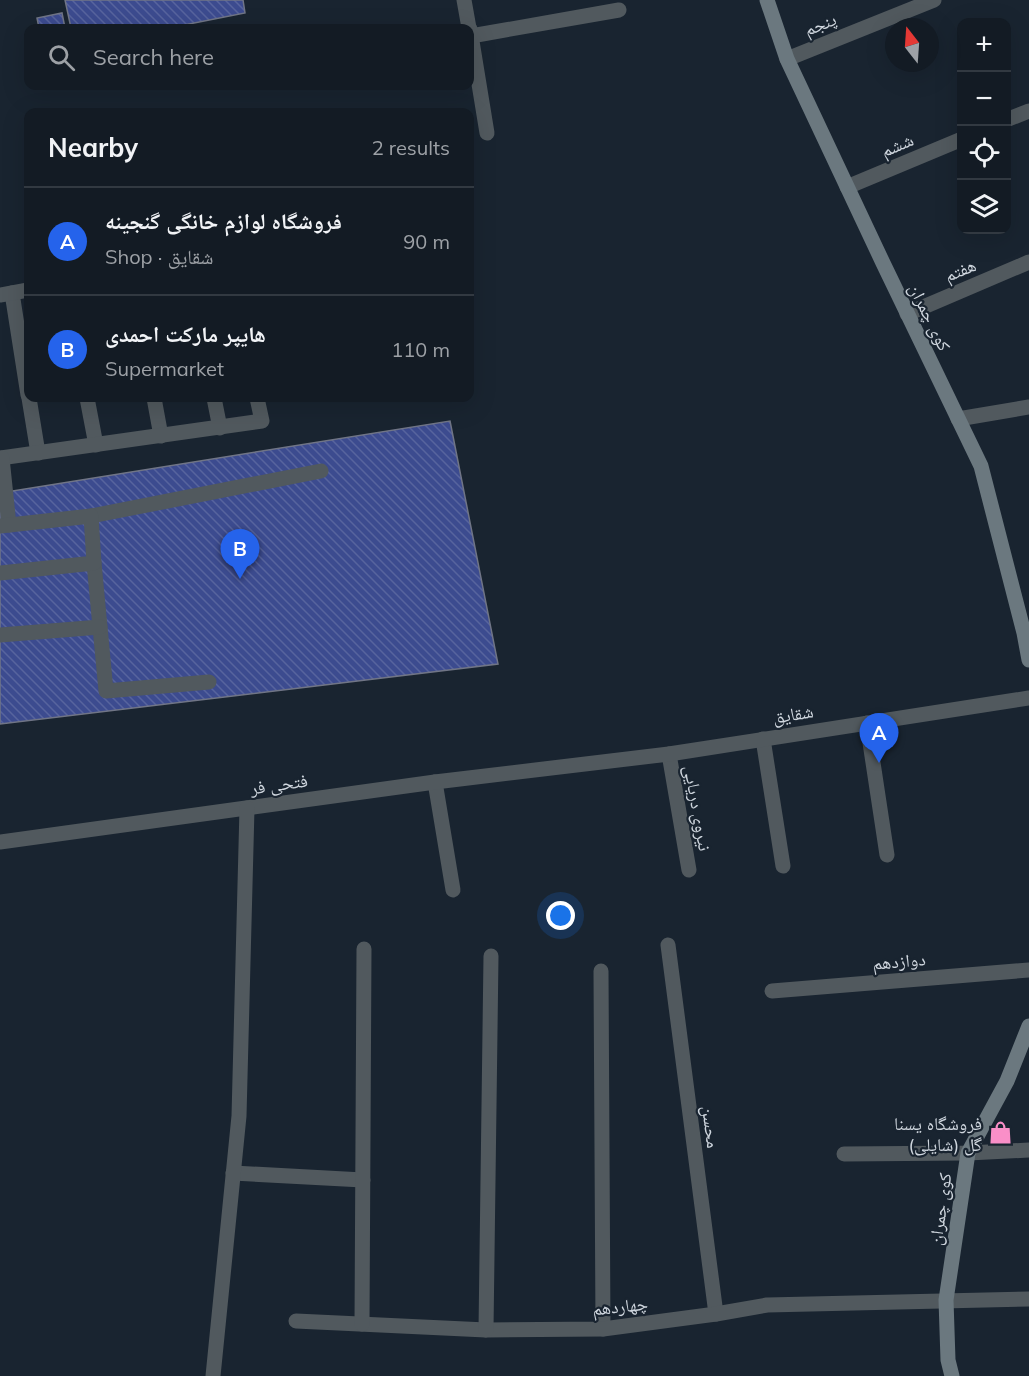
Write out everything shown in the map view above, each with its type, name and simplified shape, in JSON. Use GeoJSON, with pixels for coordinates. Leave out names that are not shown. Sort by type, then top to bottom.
{"type":"FeatureCollection","features":[{"type":"Feature","properties":{"kind":"main road","name":"کوی چمران"},"geometry":{"type":"LineString","coordinates":[[767,0],[787,58],[981,466],[1027,633],[1029,660]]}},
{"type":"Feature","properties":{"kind":"main road","name":"کوی چمران"},"geometry":{"type":"LineString","coordinates":[[952,1376],[948,1360],[946,1300],[968,1153],[1007,1081],[1029,1026]]}},
{"type":"Feature","properties":{"kind":"street"},"geometry":{"type":"LineString","coordinates":[[464,0],[469,24]]}},
{"type":"Feature","properties":{"kind":"street","name":"پنجم"},"geometry":{"type":"LineString","coordinates":[[787,58],[934,0]]}},
{"type":"Feature","properties":{"kind":"street"},"geometry":{"type":"LineString","coordinates":[[474,30],[619,10]]}},
{"type":"Feature","properties":{"kind":"street"},"geometry":{"type":"LineString","coordinates":[[474,55],[487,133]]}},
{"type":"Feature","properties":{"kind":"street"},"geometry":{"type":"LineString","coordinates":[[1011,118],[1029,111]]}},
{"type":"Feature","properties":{"kind":"street","name":"ششم"},"geometry":{"type":"LineString","coordinates":[[847,187],[957,141]]}},
{"type":"Feature","properties":{"kind":"street","name":"هفتم"},"geometry":{"type":"LineString","coordinates":[[907,314],[1029,262]]}},
{"type":"Feature","properties":{"kind":"street"},"geometry":{"type":"LineString","coordinates":[[24,291],[6,294],[24,374]]}},
{"type":"Feature","properties":{"kind":"street"},"geometry":{"type":"LineString","coordinates":[[30,402],[38,453]]}},
{"type":"Feature","properties":{"kind":"street"},"geometry":{"type":"LineString","coordinates":[[88,402],[96,445]]}},
{"type":"Feature","properties":{"kind":"street"},"geometry":{"type":"LineString","coordinates":[[155,402],[161,436]]}},
{"type":"Feature","properties":{"kind":"street"},"geometry":{"type":"LineString","coordinates":[[215,402],[220,428]]}},
{"type":"Feature","properties":{"kind":"street"},"geometry":{"type":"LineString","coordinates":[[258,402],[262,421],[1,458],[5,525],[90,516],[321,471]]}},
{"type":"Feature","properties":{"kind":"street"},"geometry":{"type":"LineString","coordinates":[[958,419],[1029,407]]}},
{"type":"Feature","properties":{"kind":"street"},"geometry":{"type":"LineString","coordinates":[[90,516],[106,692],[209,682]]}},
{"type":"Feature","properties":{"kind":"street"},"geometry":{"type":"LineString","coordinates":[[0,573],[94,563]]}},
{"type":"Feature","properties":{"kind":"street"},"geometry":{"type":"LineString","coordinates":[[0,635],[100,627]]}},
{"type":"Feature","properties":{"kind":"street","name":"شقایق"},"geometry":{"type":"LineString","coordinates":[[563,766],[669,754],[1029,698]]}},
{"type":"Feature","properties":{"kind":"street"},"geometry":{"type":"LineString","coordinates":[[867,723],[887,855]]}},
{"type":"Feature","properties":{"kind":"street"},"geometry":{"type":"LineString","coordinates":[[763,739],[783,866]]}},
{"type":"Feature","properties":{"kind":"street","name":"نیروی دریایی"},"geometry":{"type":"LineString","coordinates":[[669,754],[689,870]]}},
{"type":"Feature","properties":{"kind":"street","name":"فتحی فر"},"geometry":{"type":"LineString","coordinates":[[0,842],[563,766]]}},
{"type":"Feature","properties":{"kind":"street"},"geometry":{"type":"LineString","coordinates":[[435,782],[453,890]]}},
{"type":"Feature","properties":{"kind":"street"},"geometry":{"type":"LineString","coordinates":[[213,1376],[239,1116],[247,808]]}},
{"type":"Feature","properties":{"kind":"street","name":"محسن"},"geometry":{"type":"LineString","coordinates":[[668,945],[716,1314]]}},
{"type":"Feature","properties":{"kind":"street"},"geometry":{"type":"LineString","coordinates":[[362,1324],[364,949]]}},
{"type":"Feature","properties":{"kind":"street"},"geometry":{"type":"LineString","coordinates":[[486,1330],[491,956]]}},
{"type":"Feature","properties":{"kind":"street","name":"دوازدهم"},"geometry":{"type":"LineString","coordinates":[[772,991],[1029,970]]}},
{"type":"Feature","properties":{"kind":"street"},"geometry":{"type":"LineString","coordinates":[[601,971],[603,1329]]}},
{"type":"Feature","properties":{"kind":"street"},"geometry":{"type":"LineString","coordinates":[[844,1154],[1029,1150]]}},
{"type":"Feature","properties":{"kind":"street"},"geometry":{"type":"LineString","coordinates":[[233,1173],[363,1180]]}},
{"type":"Feature","properties":{"kind":"street","name":"چهاردهم"},"geometry":{"type":"LineString","coordinates":[[297,1321],[486,1330],[603,1329],[767,1305],[1029,1299]]}},
{"type":"Feature","properties":{"kind":"building"},"geometry":{"type":"Polygon","coordinates":[[[65,0],[243,0],[245,13],[189,24],[70,24],[65,0]]]}},
{"type":"Feature","properties":{"kind":"building"},"geometry":{"type":"Polygon","coordinates":[[[62,13],[64,24],[38,24],[37,18],[62,13]]]}},
{"type":"Feature","properties":{"kind":"building"},"geometry":{"type":"Polygon","coordinates":[[[450,421],[498,664],[0,724],[0,493],[450,421]]]}},
{"type":"Feature","properties":{"kind":"place","name":"هایپر مارکت احمدی"},"geometry":{"type":"Point","coordinates":[240,579]}},
{"type":"Feature","properties":{"kind":"place","name":"فروشگاه لوازم خانگی گنجینه"},"geometry":{"type":"Point","coordinates":[879,763]}},
{"type":"Feature","properties":{"kind":"place","name":"فروشگاه یسنا گل (شایلی)"},"geometry":{"type":"Point","coordinates":[1000,1133]}}]}
